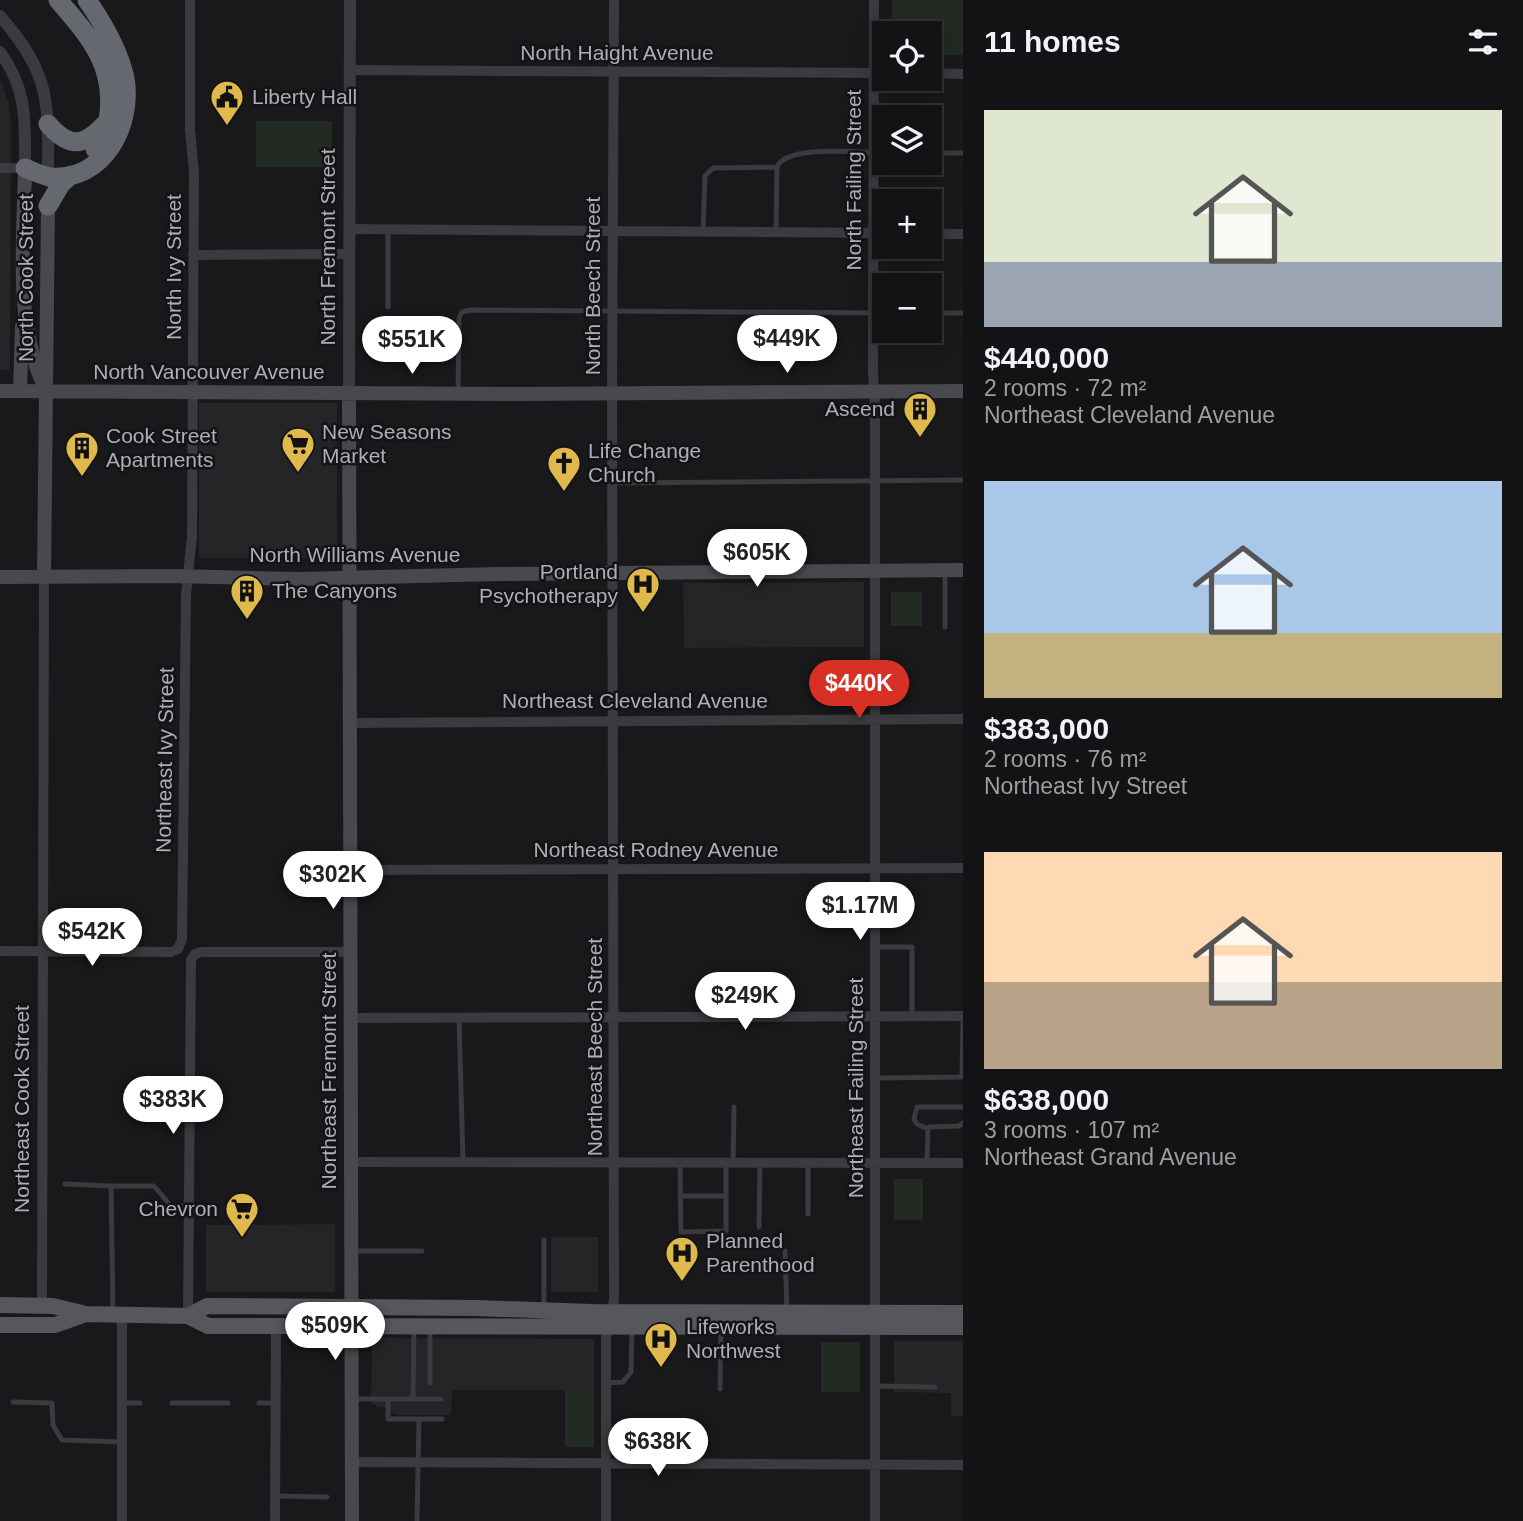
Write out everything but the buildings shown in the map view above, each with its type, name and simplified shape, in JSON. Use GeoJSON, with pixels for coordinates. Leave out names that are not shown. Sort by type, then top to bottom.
{"type":"FeatureCollection","features":[{"type":"Feature","properties":{"kind":"highway"},"geometry":{"type":"LineString","coordinates":[[48,171],[91,153],[103,140],[111,92],[105,67],[93,42],[58,0]]}},
{"type":"Feature","properties":{"kind":"highway"},"geometry":{"type":"LineString","coordinates":[[48,206],[61,184],[71,175],[106,154],[122,126],[126,109],[124,76],[117,54],[87,0]]}},
{"type":"Feature","properties":{"kind":"highway"},"geometry":{"type":"LineString","coordinates":[[48,124],[64,138],[77,142],[90,139],[107,122]]}},
{"type":"Feature","properties":{"kind":"highway"},"geometry":{"type":"LineString","coordinates":[[25,168],[71,175]]}},
{"type":"Feature","properties":{"kind":"main road","name":"North Cook Street"},"geometry":{"type":"LineString","coordinates":[[25,168],[24,314],[37,371],[46,392]]}},
{"type":"Feature","properties":{"kind":"main road","name":"North Cook Street"},"geometry":{"type":"LineString","coordinates":[[44,576],[48,206]]}},
{"type":"Feature","properties":{"kind":"main road"},"geometry":{"type":"LineString","coordinates":[[20,391],[24,314]]}},
{"type":"Feature","properties":{"kind":"main road","name":"North Vancouver Avenue"},"geometry":{"type":"LineString","coordinates":[[0,391],[963,391]]}},
{"type":"Feature","properties":{"kind":"main road","name":"North Fremont Street"},"geometry":{"type":"LineString","coordinates":[[349,393],[350,578]]}},
{"type":"Feature","properties":{"kind":"main road","name":"North Williams Avenue"},"geometry":{"type":"LineString","coordinates":[[0,577],[350,578],[963,570]]}},
{"type":"Feature","properties":{"kind":"main road","name":"Northeast Fremont Street"},"geometry":{"type":"LineString","coordinates":[[350,578],[352,1521]]}},
{"type":"Feature","properties":{"kind":"main road"},"geometry":{"type":"LineString","coordinates":[[0,1306],[53,1306],[86,1314],[188,1316],[208,1326],[422,1327],[787,1313],[963,1327]]}},
{"type":"Feature","properties":{"kind":"main road"},"geometry":{"type":"LineString","coordinates":[[188,1316],[207,1306],[351,1307],[544,1311],[610,1319],[633,1325],[721,1326],[875,1320],[963,1313]]}},
{"type":"Feature","properties":{"kind":"main road"},"geometry":{"type":"LineString","coordinates":[[0,1325],[55,1325],[86,1314]]}},
{"type":"Feature","properties":{"kind":"street","name":"North Ivy Street"},"geometry":{"type":"LineString","coordinates":[[189,576],[192,536],[194,255],[190,0]]}},
{"type":"Feature","properties":{"kind":"street","name":"North Fremont Street"},"geometry":{"type":"LineString","coordinates":[[349,393],[350,0]]}},
{"type":"Feature","properties":{"kind":"street","name":"North Beech Street"},"geometry":{"type":"LineString","coordinates":[[613,573],[614,0]]}},
{"type":"Feature","properties":{"kind":"street","name":"North Failing Street"},"geometry":{"type":"LineString","coordinates":[[874,0],[875,21]]}},
{"type":"Feature","properties":{"kind":"street","name":"North Cook Street"},"geometry":{"type":"LineString","coordinates":[[0,16],[26,48],[45,91],[48,124],[48,206]]}},
{"type":"Feature","properties":{"kind":"street"},"geometry":{"type":"LineString","coordinates":[[0,52],[15,74],[23,100],[25,168],[0,168]]}},
{"type":"Feature","properties":{"kind":"street","name":"North Haight Avenue"},"geometry":{"type":"LineString","coordinates":[[350,71],[872,73]]}},
{"type":"Feature","properties":{"kind":"street"},"geometry":{"type":"LineString","coordinates":[[942,73],[963,74]]}},
{"type":"Feature","properties":{"kind":"street"},"geometry":{"type":"LineString","coordinates":[[349,229],[872,233]]}},
{"type":"Feature","properties":{"kind":"street"},"geometry":{"type":"LineString","coordinates":[[942,234],[963,234]]}},
{"type":"Feature","properties":{"kind":"street"},"geometry":{"type":"LineString","coordinates":[[194,255],[349,254]]}},
{"type":"Feature","properties":{"kind":"street","name":"North Failing Street"},"geometry":{"type":"LineString","coordinates":[[874,571],[876,343]]}},
{"type":"Feature","properties":{"kind":"street","name":"Northeast Failing Street"},"geometry":{"type":"LineString","coordinates":[[874,571],[875,1521]]}},
{"type":"Feature","properties":{"kind":"street","name":"Northeast Beech Street"},"geometry":{"type":"LineString","coordinates":[[606,1521],[606,1337],[614,1300],[613,573]]}},
{"type":"Feature","properties":{"kind":"street","name":"Northeast Cook Street"},"geometry":{"type":"LineString","coordinates":[[42,1306],[44,576]]}},
{"type":"Feature","properties":{"kind":"street","name":"Northeast Ivy Street"},"geometry":{"type":"LineString","coordinates":[[41,952],[172,952],[181,943],[186,595],[189,576]]}},
{"type":"Feature","properties":{"kind":"street","name":"Northeast Cleveland Avenue"},"geometry":{"type":"LineString","coordinates":[[350,723],[963,719]]}},
{"type":"Feature","properties":{"kind":"street","name":"Northeast Rodney Avenue"},"geometry":{"type":"LineString","coordinates":[[350,870],[963,868]]}},
{"type":"Feature","properties":{"kind":"street"},"geometry":{"type":"LineString","coordinates":[[0,951],[41,952]]}},
{"type":"Feature","properties":{"kind":"street"},"geometry":{"type":"LineString","coordinates":[[188,1316],[191,960],[195,954],[201,952],[350,952]]}},
{"type":"Feature","properties":{"kind":"street"},"geometry":{"type":"LineString","coordinates":[[350,1018],[963,1016]]}},
{"type":"Feature","properties":{"kind":"street"},"geometry":{"type":"LineString","coordinates":[[350,1163],[963,1163]]}},
{"type":"Feature","properties":{"kind":"street"},"geometry":{"type":"LineString","coordinates":[[118,1314],[122,1403],[122,1521]]}},
{"type":"Feature","properties":{"kind":"street"},"geometry":{"type":"LineString","coordinates":[[275,1521],[276,1326]]}},
{"type":"Feature","properties":{"kind":"street"},"geometry":{"type":"LineString","coordinates":[[352,1462],[963,1465]]}},
{"type":"Feature","properties":{"kind":"lane"},"geometry":{"type":"LineString","coordinates":[[776,233],[777,167],[786,156],[800,152],[872,153]]}},
{"type":"Feature","properties":{"kind":"lane"},"geometry":{"type":"LineString","coordinates":[[942,153],[963,153]]}},
{"type":"Feature","properties":{"kind":"lane"},"geometry":{"type":"LineString","coordinates":[[703,232],[705,176],[708,171],[713,168],[777,167]]}},
{"type":"Feature","properties":{"kind":"lane"},"geometry":{"type":"LineString","coordinates":[[388,230],[388,307]]}},
{"type":"Feature","properties":{"kind":"lane"},"geometry":{"type":"LineString","coordinates":[[458,393],[459,318],[462,312],[469,310],[872,313]]}},
{"type":"Feature","properties":{"kind":"lane"},"geometry":{"type":"LineString","coordinates":[[942,313],[963,313]]}},
{"type":"Feature","properties":{"kind":"lane"},"geometry":{"type":"LineString","coordinates":[[612,483],[963,480]]}},
{"type":"Feature","properties":{"kind":"lane"},"geometry":{"type":"LineString","coordinates":[[945,570],[945,627]]}},
{"type":"Feature","properties":{"kind":"lane"},"geometry":{"type":"LineString","coordinates":[[875,947],[912,947],[912,1016]]}},
{"type":"Feature","properties":{"kind":"lane"},"geometry":{"type":"LineString","coordinates":[[876,1078],[962,1078],[963,1016]]}},
{"type":"Feature","properties":{"kind":"lane"},"geometry":{"type":"LineString","coordinates":[[459,1018],[463,1163]]}},
{"type":"Feature","properties":{"kind":"lane"},"geometry":{"type":"LineString","coordinates":[[680,1164],[681,1231],[726,1231],[726,1196],[734,1107]]}},
{"type":"Feature","properties":{"kind":"lane"},"geometry":{"type":"LineString","coordinates":[[963,1107],[917,1107],[914,1119],[917,1124],[928,1129],[959,1126],[963,1123]]}},
{"type":"Feature","properties":{"kind":"lane"},"geometry":{"type":"LineString","coordinates":[[927,1164],[928,1129]]}},
{"type":"Feature","properties":{"kind":"lane"},"geometry":{"type":"LineString","coordinates":[[760,1164],[760,1227]]}},
{"type":"Feature","properties":{"kind":"lane"},"geometry":{"type":"LineString","coordinates":[[807,1164],[808,1214]]}},
{"type":"Feature","properties":{"kind":"lane"},"geometry":{"type":"LineString","coordinates":[[65,1184],[154,1186],[171,1206],[189,1206]]}},
{"type":"Feature","properties":{"kind":"lane"},"geometry":{"type":"LineString","coordinates":[[111,1186],[118,1314]]}},
{"type":"Feature","properties":{"kind":"lane"},"geometry":{"type":"LineString","coordinates":[[680,1196],[726,1196]]}},
{"type":"Feature","properties":{"kind":"lane"},"geometry":{"type":"LineString","coordinates":[[544,1240],[544,1311]]}},
{"type":"Feature","properties":{"kind":"lane"},"geometry":{"type":"LineString","coordinates":[[350,1251],[422,1251]]}},
{"type":"Feature","properties":{"kind":"lane"},"geometry":{"type":"LineString","coordinates":[[785,1251],[787,1313]]}},
{"type":"Feature","properties":{"kind":"lane"},"geometry":{"type":"LineString","coordinates":[[606,1383],[623,1382],[631,1372],[633,1325]]}},
{"type":"Feature","properties":{"kind":"lane"},"geometry":{"type":"LineString","coordinates":[[720,1389],[721,1326]]}},
{"type":"Feature","properties":{"kind":"lane"},"geometry":{"type":"LineString","coordinates":[[422,1327],[430,1383]]}},
{"type":"Feature","properties":{"kind":"lane"},"geometry":{"type":"LineString","coordinates":[[413,1399],[422,1327]]}},
{"type":"Feature","properties":{"kind":"lane"},"geometry":{"type":"LineString","coordinates":[[875,1386],[935,1387]]}},
{"type":"Feature","properties":{"kind":"lane"},"geometry":{"type":"LineString","coordinates":[[352,1399],[441,1399]]}},
{"type":"Feature","properties":{"kind":"lane"},"geometry":{"type":"LineString","coordinates":[[388,1399],[388,1419],[442,1419]]}},
{"type":"Feature","properties":{"kind":"lane"},"geometry":{"type":"LineString","coordinates":[[13,1402],[52,1403],[53,1425],[62,1440],[122,1442]]}},
{"type":"Feature","properties":{"kind":"lane"},"geometry":{"type":"LineString","coordinates":[[122,1403],[140,1403]]}},
{"type":"Feature","properties":{"kind":"lane"},"geometry":{"type":"LineString","coordinates":[[172,1403],[228,1403]]}},
{"type":"Feature","properties":{"kind":"lane"},"geometry":{"type":"LineString","coordinates":[[259,1403],[275,1403]]}},
{"type":"Feature","properties":{"kind":"lane"},"geometry":{"type":"LineString","coordinates":[[417,1521],[419,1419]]}},
{"type":"Feature","properties":{"kind":"lane"},"geometry":{"type":"LineString","coordinates":[[275,1496],[327,1497]]}},
{"type":"Feature","properties":{"kind":"shaded area"},"geometry":{"type":"Polygon","coordinates":[[[892,0],[963,0],[963,55],[942,55],[942,21],[891,21],[892,0]]]}},
{"type":"Feature","properties":{"kind":"shaded area"},"geometry":{"type":"Polygon","coordinates":[[[0,78],[11,121],[10,370],[0,370],[0,78]]]}},
{"type":"Feature","properties":{"kind":"shaded area"},"geometry":{"type":"Polygon","coordinates":[[[256,121],[332,121],[332,167],[256,167],[256,121]]]}},
{"type":"Feature","properties":{"kind":"shaded area"},"geometry":{"type":"Polygon","coordinates":[[[199,403],[337,403],[337,558],[199,558],[199,403]]]}},
{"type":"Feature","properties":{"kind":"shaded area"},"geometry":{"type":"Polygon","coordinates":[[[864,582],[864,647],[684,648],[683,583],[864,582]]]}},
{"type":"Feature","properties":{"kind":"shaded area"},"geometry":{"type":"Polygon","coordinates":[[[891,592],[922,592],[922,626],[891,626],[891,592]]]}},
{"type":"Feature","properties":{"kind":"shaded area"},"geometry":{"type":"Polygon","coordinates":[[[894,1179],[923,1179],[923,1220],[894,1220],[894,1179]]]}},
{"type":"Feature","properties":{"kind":"shaded area"},"geometry":{"type":"Polygon","coordinates":[[[335,1224],[335,1292],[206,1292],[206,1225],[335,1224]]]}},
{"type":"Feature","properties":{"kind":"shaded area"},"geometry":{"type":"Polygon","coordinates":[[[551,1237],[598,1237],[598,1292],[551,1292],[551,1237]]]}},
{"type":"Feature","properties":{"kind":"shaded area"},"geometry":{"type":"Polygon","coordinates":[[[372,1338],[594,1339],[594,1390],[452,1390],[451,1415],[396,1415],[391,1412],[391,1407],[376,1407],[376,1404],[371,1404],[372,1338]]]}},
{"type":"Feature","properties":{"kind":"shaded area"},"geometry":{"type":"Polygon","coordinates":[[[894,1341],[963,1341],[963,1416],[951,1416],[951,1393],[894,1392],[894,1341]]]}},
{"type":"Feature","properties":{"kind":"shaded area"},"geometry":{"type":"Polygon","coordinates":[[[821,1342],[860,1342],[860,1392],[821,1392],[821,1342]]]}},
{"type":"Feature","properties":{"kind":"shaded area"},"geometry":{"type":"Polygon","coordinates":[[[565,1390],[594,1390],[594,1447],[565,1447],[565,1390]]]}},
{"type":"Feature","properties":{"kind":"place","name":"Liberty Hall"},"geometry":{"type":"Point","coordinates":[227,127]}},
{"type":"Feature","properties":{"kind":"place","name":"Ascend"},"geometry":{"type":"Point","coordinates":[920,439]}},
{"type":"Feature","properties":{"kind":"place","name":"New Seasons Market"},"geometry":{"type":"Point","coordinates":[298,474]}},
{"type":"Feature","properties":{"kind":"place","name":"Cook Street Apartments"},"geometry":{"type":"Point","coordinates":[82,478]}},
{"type":"Feature","properties":{"kind":"place","name":"Life Change Church"},"geometry":{"type":"Point","coordinates":[564,493]}},
{"type":"Feature","properties":{"kind":"place","name":"Portland Psychotherapy"},"geometry":{"type":"Point","coordinates":[643,614]}},
{"type":"Feature","properties":{"kind":"place","name":"The Canyons"},"geometry":{"type":"Point","coordinates":[247,621]}},
{"type":"Feature","properties":{"kind":"place","name":"Chevron"},"geometry":{"type":"Point","coordinates":[242,1239]}},
{"type":"Feature","properties":{"kind":"place","name":"Planned Parenthood"},"geometry":{"type":"Point","coordinates":[682,1283]}},
{"type":"Feature","properties":{"kind":"place","name":"Lifeworks Northwest"},"geometry":{"type":"Point","coordinates":[661,1369]}}]}
